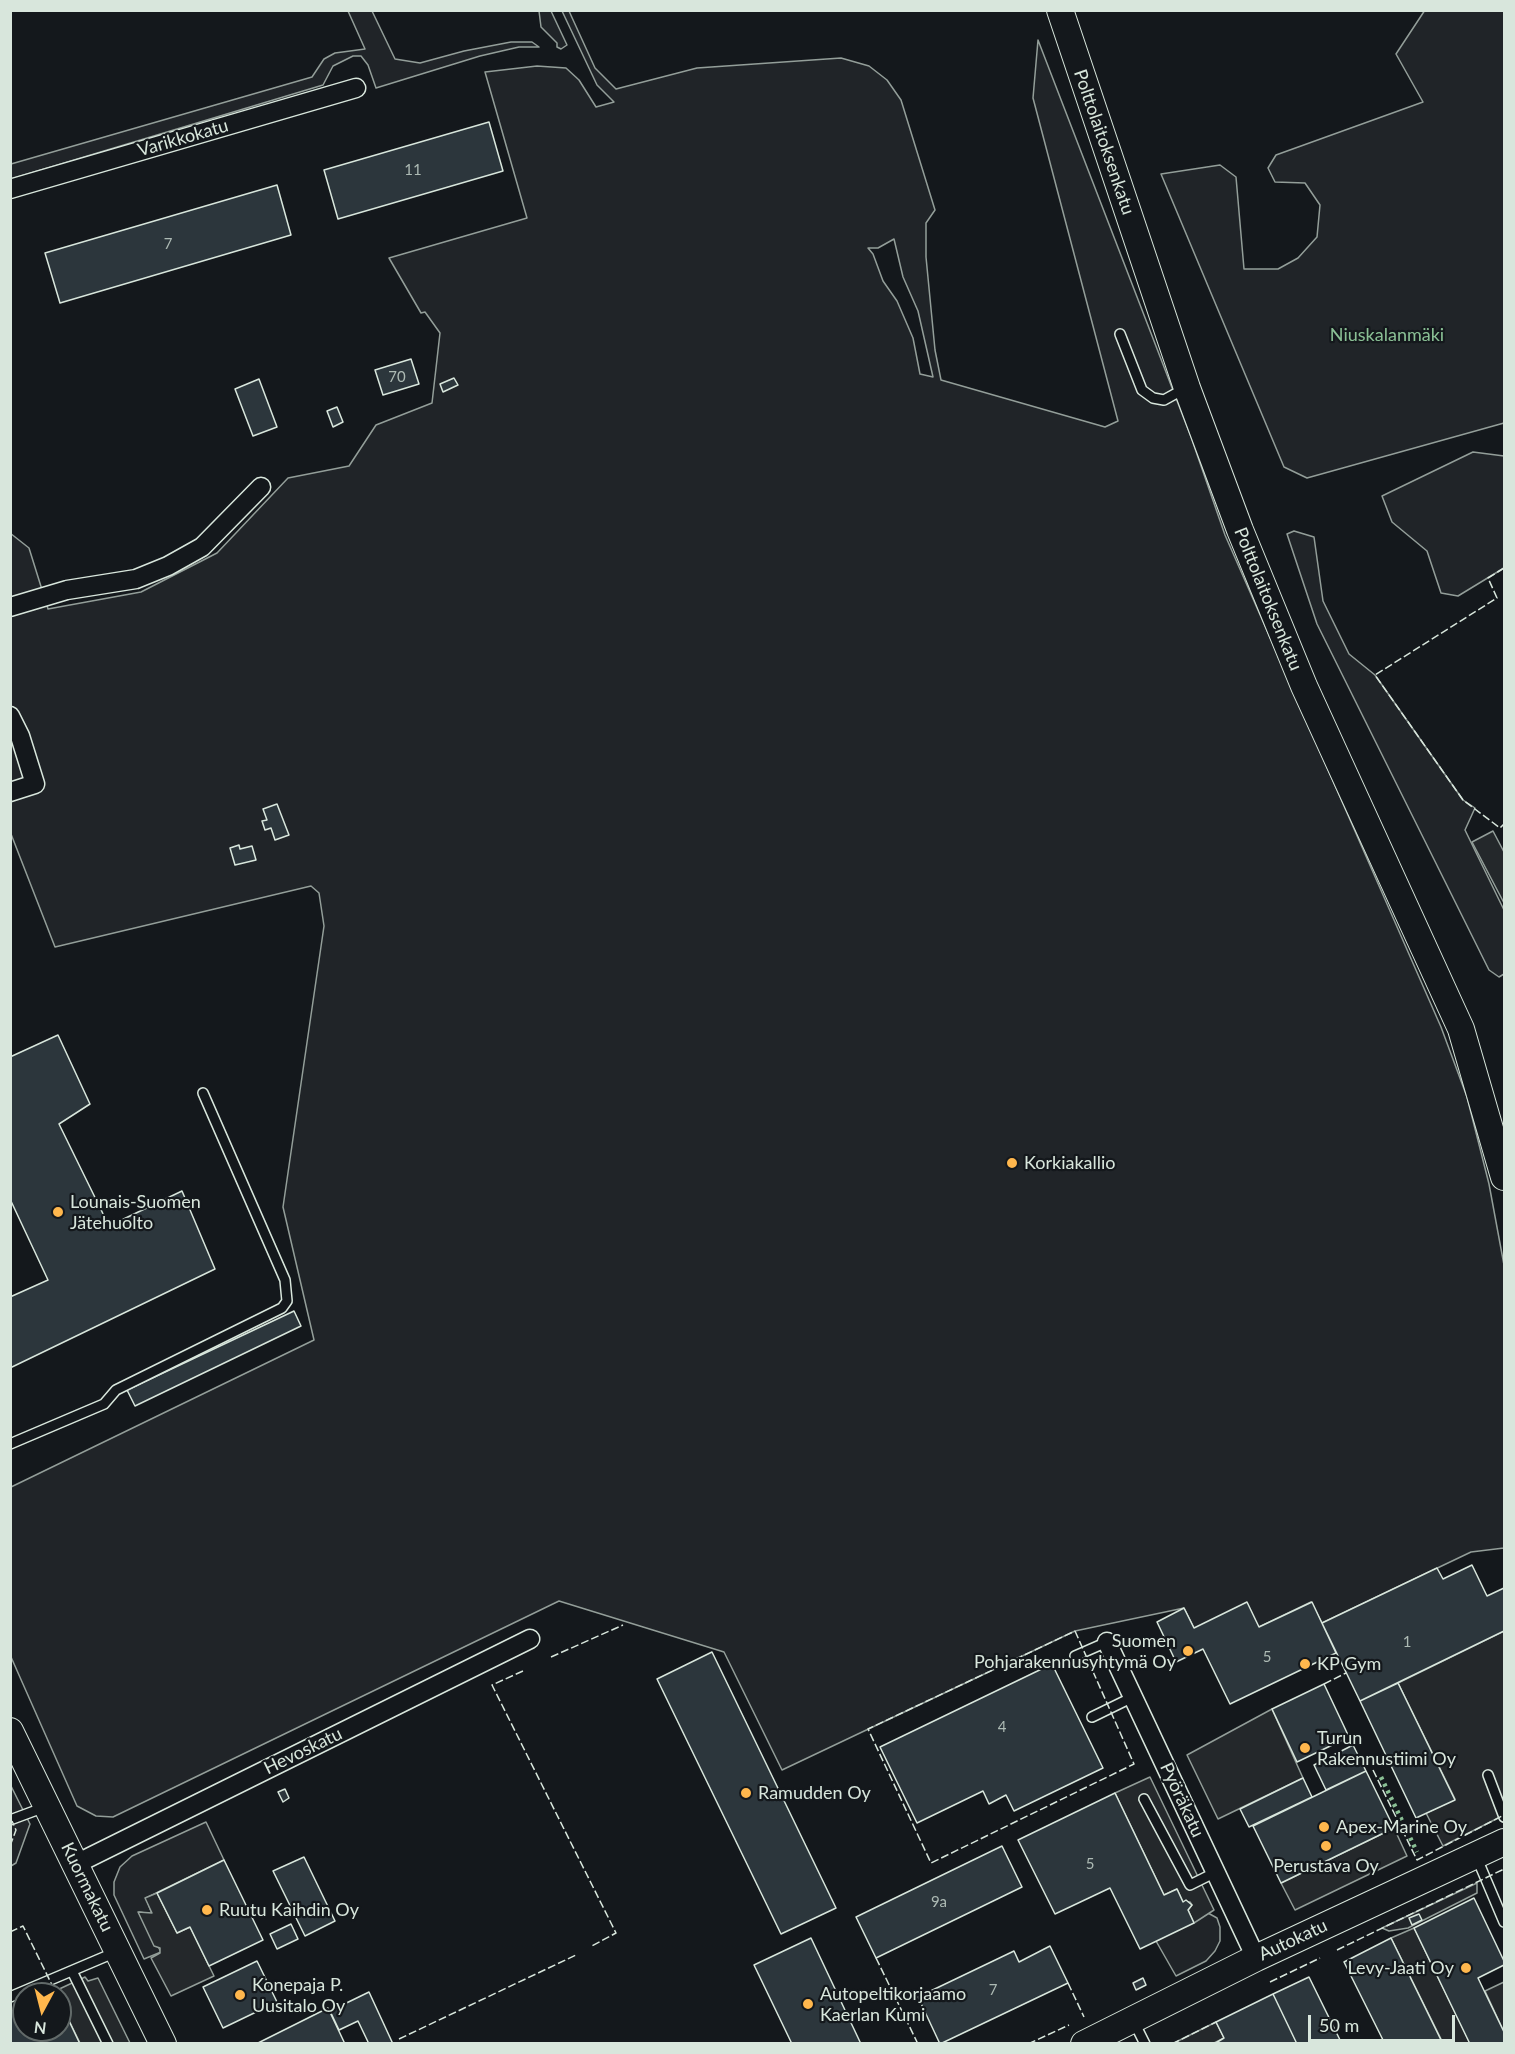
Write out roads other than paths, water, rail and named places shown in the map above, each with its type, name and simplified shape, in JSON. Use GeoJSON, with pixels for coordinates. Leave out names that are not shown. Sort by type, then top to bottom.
{"type":"FeatureCollection","features":[{"type":"Feature","properties":{"kind":"street","name":"Polttolaitoksenkatu"},"geometry":{"type":"LineString","coordinates":[[1060,10],[1187,388],[1240,530],[1304,686],[1461,1029],[1504,1177]]}},
{"type":"Feature","properties":{"kind":"street","name":"Varikkokatu"},"geometry":{"type":"LineString","coordinates":[[10,189],[356,88]]}},
{"type":"Feature","properties":{"kind":"street"},"geometry":{"type":"LineString","coordinates":[[10,607],[67,590],[136,579],[168,566],[202,547],[261,488]]}},
{"type":"Feature","properties":{"kind":"street"},"geometry":{"type":"LineString","coordinates":[[10,716],[20,735],[35,784],[10,792]]}},
{"type":"Feature","properties":{"kind":"street","name":"Hevoskatu"},"geometry":{"type":"LineString","coordinates":[[76,1864],[530,1638]]}},
{"type":"Feature","properties":{"kind":"street","name":"Pyöräkatu"},"geometry":{"type":"LineString","coordinates":[[1107,1642],[1256,1958]]}},
{"type":"Feature","properties":{"kind":"street","name":"Kuormakatu"},"geometry":{"type":"LineString","coordinates":[[10,1731],[163,2043]]}},
{"type":"Feature","properties":{"kind":"street","name":"Autokatu"},"geometry":{"type":"LineString","coordinates":[[1084,2043],[1475,1853],[1504,1842]]}},
{"type":"Feature","properties":{"kind":"lane"},"geometry":{"type":"LineString","coordinates":[[1120,334],[1142,390],[1154,398],[1164,400],[1187,388]]}},
{"type":"Feature","properties":{"kind":"lane"},"geometry":{"type":"LineString","coordinates":[[10,1444],[104,1404],[116,1390],[282,1308],[287,1301],[285,1280],[203,1093]]}},
{"type":"Feature","properties":{"kind":"lane"},"geometry":{"type":"LineString","coordinates":[[1075,1656],[1107,1642]]}},
{"type":"Feature","properties":{"kind":"lane"},"geometry":{"type":"LineString","coordinates":[[1092,1717],[1133,1697]]}},
{"type":"Feature","properties":{"kind":"lane"},"geometry":{"type":"LineString","coordinates":[[1488,1775],[1504,1816]]}},
{"type":"Feature","properties":{"kind":"lane"},"geometry":{"type":"LineString","coordinates":[[1144,1799],[1190,1885],[1216,1872]]}},
{"type":"Feature","properties":{"kind":"lane"},"geometry":{"type":"LineString","coordinates":[[10,1820],[47,1806]]}},
{"type":"Feature","properties":{"kind":"lane"},"geometry":{"type":"LineString","coordinates":[[1475,1853],[1504,1922]]}},
{"type":"Feature","properties":{"kind":"lane"},"geometry":{"type":"LineString","coordinates":[[10,1997],[118,1951]]}},
{"type":"Feature","properties":{"kind":"lane"},"geometry":{"type":"LineString","coordinates":[[72,1971],[108,2043]]}},
{"type":"Feature","properties":{"kind":"lane"},"geometry":{"type":"LineString","coordinates":[[1133,2019],[1145,2043]]}},
{"type":"Feature","properties":{"kind":"place","name":"Korkiakallio"},"geometry":{"type":"Point","coordinates":[1012,1163]}},
{"type":"Feature","properties":{"kind":"place","name":"Lounais-Suomen Jätehuolto"},"geometry":{"type":"Point","coordinates":[58,1212]}},
{"type":"Feature","properties":{"kind":"place","name":"Suomen Pohjarakennusyhtymä Oy"},"geometry":{"type":"Point","coordinates":[1188,1651]}},
{"type":"Feature","properties":{"kind":"place","name":"KP Gym"},"geometry":{"type":"Point","coordinates":[1305,1664]}},
{"type":"Feature","properties":{"kind":"place","name":"Turun Rakennustiimi Oy"},"geometry":{"type":"Point","coordinates":[1305,1748]}},
{"type":"Feature","properties":{"kind":"place","name":"Ramudden Oy"},"geometry":{"type":"Point","coordinates":[746,1793]}},
{"type":"Feature","properties":{"kind":"place","name":"Apex-Marine Oy"},"geometry":{"type":"Point","coordinates":[1324,1827]}},
{"type":"Feature","properties":{"kind":"place","name":"Perustava Oy"},"geometry":{"type":"Point","coordinates":[1326,1846]}},
{"type":"Feature","properties":{"kind":"place","name":"Ruutu Kaihdin Oy"},"geometry":{"type":"Point","coordinates":[207,1910]}},
{"type":"Feature","properties":{"kind":"place","name":"Levy-Jaati Oy"},"geometry":{"type":"Point","coordinates":[1466,1968]}},
{"type":"Feature","properties":{"kind":"place","name":"Konepaja P. Uusitalo Oy"},"geometry":{"type":"Point","coordinates":[240,1995]}},
{"type":"Feature","properties":{"kind":"place","name":"Autopeltikorjaamo Kaerlan Kumi"},"geometry":{"type":"Point","coordinates":[808,2004]}},
{"type":"Feature","properties":{"kind":"park label","name":"Niuskalanmäki"},"geometry":{"type":"Point","coordinates":[1387,335]}}]}
